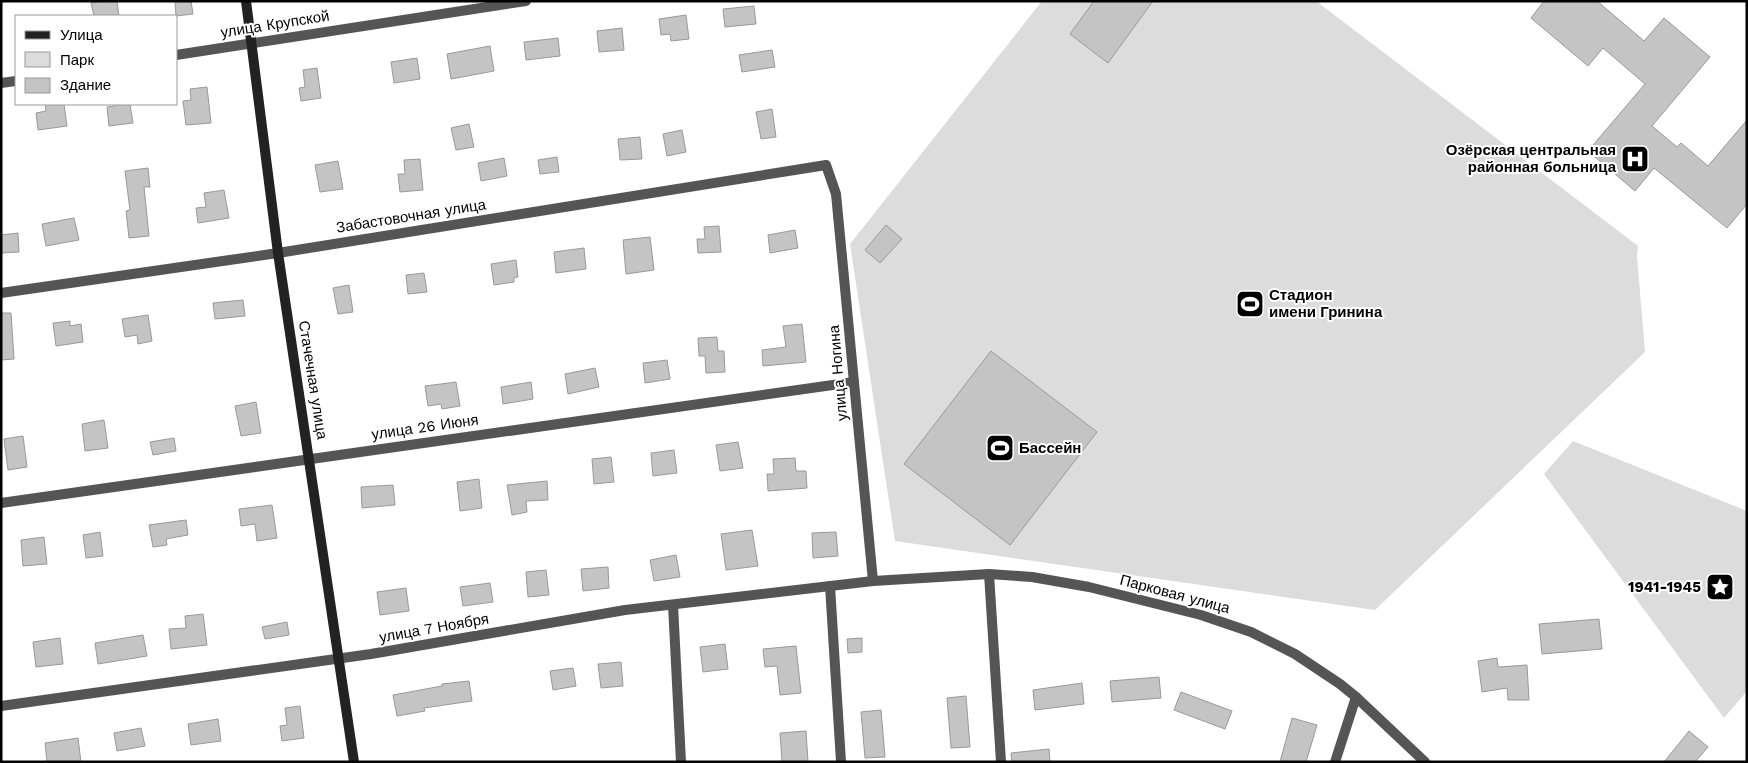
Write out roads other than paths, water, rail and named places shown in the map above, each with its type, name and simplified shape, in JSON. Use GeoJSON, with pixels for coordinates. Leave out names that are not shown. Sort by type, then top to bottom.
{"type":"FeatureCollection","features":[{"type":"Feature","properties":{"kind":"street","name":"Стачечная улица"},"geometry":{"type":"LineString","coordinates":[[246,1],[278,253],[354,762]]}},
{"type":"Feature","properties":{"kind":"street","name":"улица Крупской"},"geometry":{"type":"LineString","coordinates":[[178,55],[526,1]]}},
{"type":"Feature","properties":{"kind":"street"},"geometry":{"type":"LineString","coordinates":[[1,83],[15,80]]}},
{"type":"Feature","properties":{"kind":"street","name":"Забастовочная улица"},"geometry":{"type":"LineString","coordinates":[[1,293],[278,253],[826,165]]}},
{"type":"Feature","properties":{"kind":"street","name":"улица Ногина"},"geometry":{"type":"LineString","coordinates":[[826,165],[836,194],[873,580]]}},
{"type":"Feature","properties":{"kind":"street","name":"улица 26 Июня"},"geometry":{"type":"LineString","coordinates":[[1,503],[854,382]]}},
{"type":"Feature","properties":{"kind":"street"},"geometry":{"type":"LineString","coordinates":[[989,574],[1001,762]]}},
{"type":"Feature","properties":{"kind":"street","name":"Парковая улица"},"geometry":{"type":"LineString","coordinates":[[873,580],[989,574],[1032,576],[1089,586],[1210,618],[1251,632],[1295,654],[1340,684],[1425,762]]}},
{"type":"Feature","properties":{"kind":"street","name":"улица 7 Ноября"},"geometry":{"type":"LineString","coordinates":[[1,706],[339,659],[625,610],[873,580]]}},
{"type":"Feature","properties":{"kind":"street"},"geometry":{"type":"LineString","coordinates":[[830,586],[841,762]]}},
{"type":"Feature","properties":{"kind":"street"},"geometry":{"type":"LineString","coordinates":[[673,605],[681,762]]}},
{"type":"Feature","properties":{"kind":"street"},"geometry":{"type":"LineString","coordinates":[[1335,762],[1356,697]]}},
{"type":"Feature","properties":{"kind":"place","name":"Озёрская центральная районная больница"},"geometry":{"type":"Point","coordinates":[1635,159]}},
{"type":"Feature","properties":{"kind":"place","name":"Стадион имени Гринина"},"geometry":{"type":"Point","coordinates":[1250,304]}},
{"type":"Feature","properties":{"kind":"place","name":"Бассейн"},"geometry":{"type":"Point","coordinates":[1000,448]}},
{"type":"Feature","properties":{"kind":"place","name":"1941-1945"},"geometry":{"type":"Point","coordinates":[1720,587]}}]}
